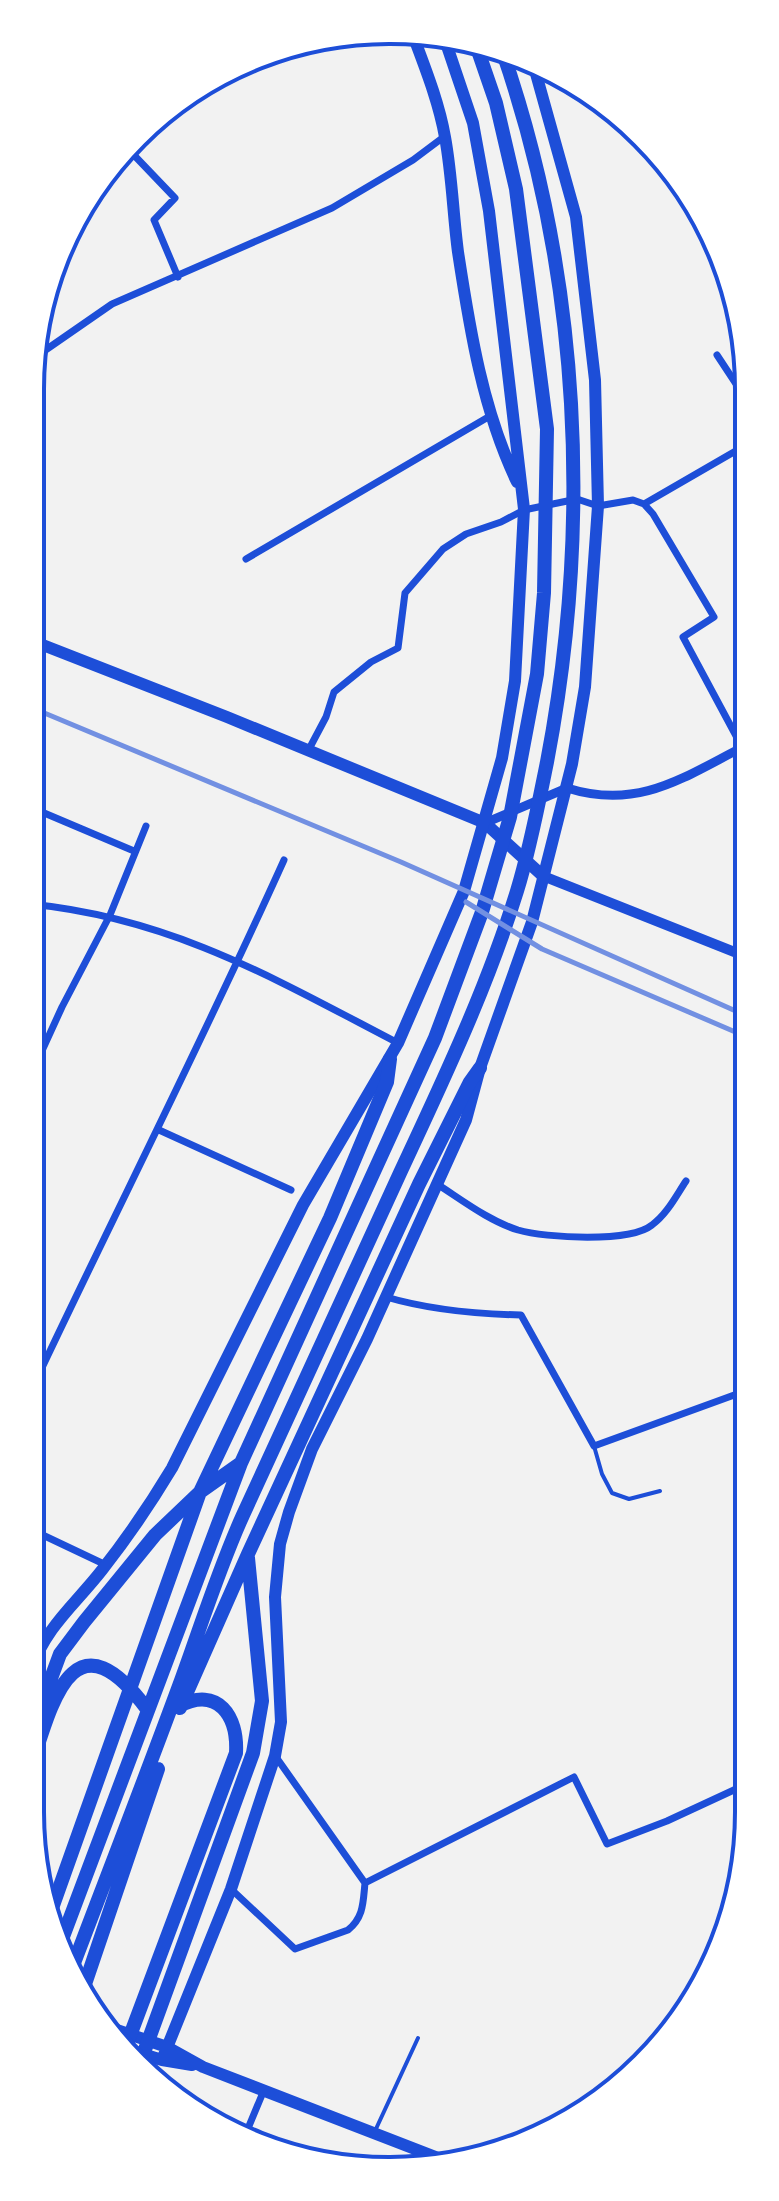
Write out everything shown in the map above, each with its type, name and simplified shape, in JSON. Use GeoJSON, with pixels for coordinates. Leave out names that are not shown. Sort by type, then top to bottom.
{"type":"FeatureCollection","features":[{"type":"Feature","properties":{"kind":"highway"},"geometry":{"type":"LineString","coordinates":[[65,1931],[241,1463],[435,1038],[482,912],[510,817],[537,674],[544,593],[547,471],[543,389],[524,236],[496,103],[480,56]]}},
{"type":"Feature","properties":{"kind":"highway"},"geometry":{"type":"LineString","coordinates":[[87,1978],[239,1522],[459,1045],[516,894],[534,826],[561,688],[573,554],[573,423],[558,281],[549,231],[520,102],[507,64]]}},
{"type":"Feature","properties":{"kind":"highway"},"geometry":{"type":"LineString","coordinates":[[56,1899],[200,1492],[330,1218],[387,1082],[390,1059]]}},
{"type":"Feature","properties":{"kind":"highway"},"geometry":{"type":"LineString","coordinates":[[77,1957],[176,1712],[419,1184],[480,1068]]}},
{"type":"Feature","properties":{"kind":"highway"},"geometry":{"type":"LineString","coordinates":[[44,1697],[60,1654],[155,1535],[200,1492],[241,1463]]}},
{"type":"Feature","properties":{"kind":"highway"},"geometry":{"type":"LineString","coordinates":[[146,2048],[253,1753],[262,1701],[248,1554],[239,1522]]}},
{"type":"Feature","properties":{"kind":"highway"},"geometry":{"type":"LineString","coordinates":[[44,1729],[57,1691],[67,1678],[87,1667],[103,1666],[112,1670],[132,1688],[147,1709]]}},
{"type":"Feature","properties":{"kind":"highway"},"geometry":{"type":"LineString","coordinates":[[127,2035],[236,1753],[236,1728],[223,1710],[209,1700],[195,1699],[176,1712]]}},
{"type":"Feature","properties":{"kind":"main road"},"geometry":{"type":"LineString","coordinates":[[417,45],[445,136],[458,252],[490,416],[522,493]]}},
{"type":"Feature","properties":{"kind":"main road"},"geometry":{"type":"LineString","coordinates":[[44,1641],[59,1617],[106,1565],[149,1507],[172,1468],[303,1205],[390,1059],[464,891],[502,758],[515,681],[524,510],[489,211],[473,123],[448,49]]}},
{"type":"Feature","properties":{"kind":"main road"},"geometry":{"type":"LineString","coordinates":[[162,2060],[231,1889],[275,1756],[281,1722],[275,1597],[280,1544],[289,1512],[312,1449],[386,1297],[466,1120],[480,1068],[532,922],[567,788],[585,687],[598,506],[595,380],[576,217],[542,80]]}},
{"type":"Feature","properties":{"kind":"main road"},"geometry":{"type":"LineString","coordinates":[[44,646],[485,823],[543,876],[735,952]]}},
{"type":"Feature","properties":{"kind":"main road"},"geometry":{"type":"LineString","coordinates":[[136,2046],[167,2047],[203,2067],[429,2155]]}},
{"type":"Feature","properties":{"kind":"main road"},"geometry":{"type":"LineString","coordinates":[[146,2048],[162,2060],[203,2067]]}},
{"type":"Feature","properties":{"kind":"street"},"geometry":{"type":"LineString","coordinates":[[47,349],[112,304],[332,208],[413,160],[445,136]]}},
{"type":"Feature","properties":{"kind":"street"},"geometry":{"type":"LineString","coordinates":[[135,156],[175,198],[154,220],[178,277]]}},
{"type":"Feature","properties":{"kind":"street"},"geometry":{"type":"LineString","coordinates":[[717,355],[735,382]]}},
{"type":"Feature","properties":{"kind":"street"},"geometry":{"type":"LineString","coordinates":[[246,559],[490,416]]}},
{"type":"Feature","properties":{"kind":"street"},"geometry":{"type":"LineString","coordinates":[[644,504],[735,451]]}},
{"type":"Feature","properties":{"kind":"street"},"geometry":{"type":"LineString","coordinates":[[308,751],[326,717],[334,692],[371,662],[398,648],[405,593],[443,549],[466,534],[524,510],[577,499],[598,506],[633,500],[644,504],[653,514],[714,617],[683,637],[735,728]]}},
{"type":"Feature","properties":{"kind":"street"},"geometry":{"type":"LineString","coordinates":[[485,823],[567,788],[592,796],[609,797],[652,790],[671,784],[735,751]]}},
{"type":"Feature","properties":{"kind":"street"},"geometry":{"type":"LineString","coordinates":[[44,813],[134,851]]}},
{"type":"Feature","properties":{"kind":"street"},"geometry":{"type":"LineString","coordinates":[[44,1046],[110,915],[146,826]]}},
{"type":"Feature","properties":{"kind":"street"},"geometry":{"type":"LineString","coordinates":[[44,1363],[104,1235],[159,1130],[284,860]]}},
{"type":"Feature","properties":{"kind":"street"},"geometry":{"type":"LineString","coordinates":[[44,906],[110,915],[152,927],[239,960],[398,1043]]}},
{"type":"Feature","properties":{"kind":"street"},"geometry":{"type":"LineString","coordinates":[[159,1130],[291,1190]]}},
{"type":"Feature","properties":{"kind":"street"},"geometry":{"type":"LineString","coordinates":[[437,1184],[493,1219],[519,1230],[611,1237],[633,1235],[652,1226],[668,1209],[686,1181]]}},
{"type":"Feature","properties":{"kind":"street"},"geometry":{"type":"LineString","coordinates":[[386,1297],[408,1304],[467,1313],[521,1315],[594,1446],[735,1395]]}},
{"type":"Feature","properties":{"kind":"street"},"geometry":{"type":"LineString","coordinates":[[44,1536],[106,1565]]}},
{"type":"Feature","properties":{"kind":"street"},"geometry":{"type":"LineString","coordinates":[[231,1889],[295,1949],[348,1930],[361,1916],[365,1883],[275,1756]]}},
{"type":"Feature","properties":{"kind":"street"},"geometry":{"type":"LineString","coordinates":[[365,1883],[574,1777],[607,1844],[735,1789]]}},
{"type":"Feature","properties":{"kind":"street"},"geometry":{"type":"LineString","coordinates":[[249,2127],[264,2090]]}},
{"type":"Feature","properties":{"kind":"lane"},"geometry":{"type":"LineString","coordinates":[[594,1446],[602,1474],[612,1493],[629,1499],[660,1491]]}},
{"type":"Feature","properties":{"kind":"lane"},"geometry":{"type":"LineString","coordinates":[[374,2134],[418,2038]]}},
{"type":"Feature","properties":{"kind":"railway"},"geometry":{"type":"LineString","coordinates":[[44,713],[401,862],[735,1011]]}},
{"type":"Feature","properties":{"kind":"railway"},"geometry":{"type":"LineString","coordinates":[[466,902],[542,949],[735,1032]]}}]}
